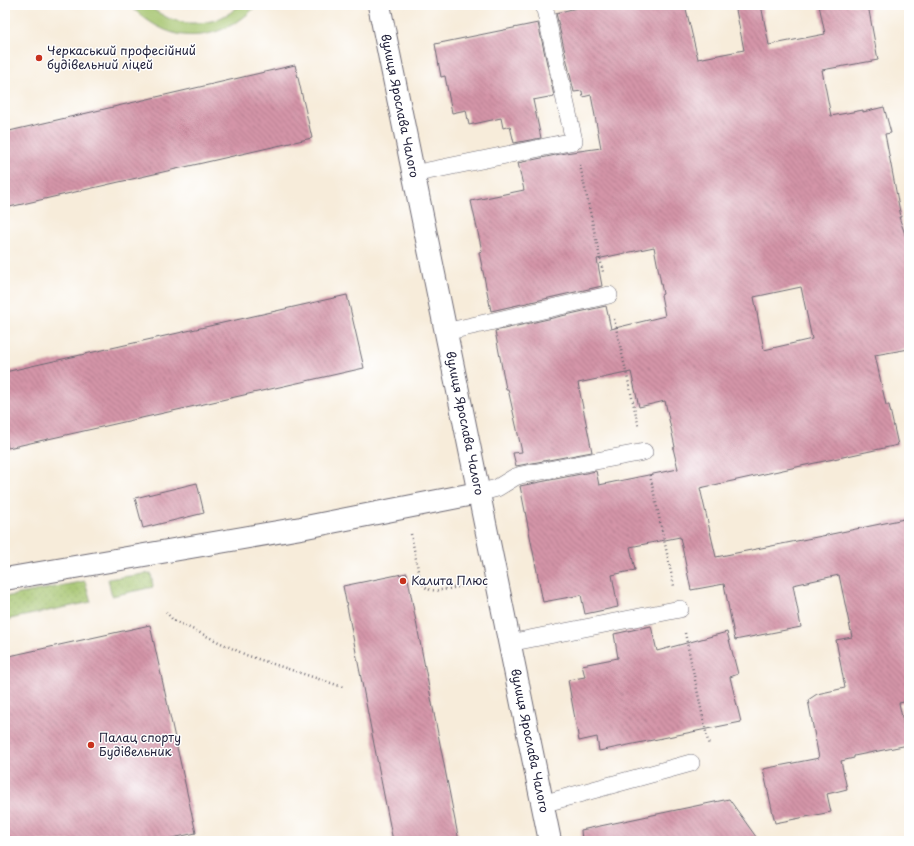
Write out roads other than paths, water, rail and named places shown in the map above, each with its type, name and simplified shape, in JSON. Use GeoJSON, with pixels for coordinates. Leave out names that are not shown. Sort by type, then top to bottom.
{"type":"FeatureCollection","features":[{"type":"Feature","properties":{"kind":"street","name":"вулиця Ярослава Чалого"},"geometry":{"type":"LineString","coordinates":[[379,5],[550,841]]}},
{"type":"Feature","properties":{"kind":"street"},"geometry":{"type":"LineString","coordinates":[[5,579],[301,528],[478,493]]}},
{"type":"Feature","properties":{"kind":"lane"},"geometry":{"type":"LineString","coordinates":[[413,174],[574,141],[544,5]]}},
{"type":"Feature","properties":{"kind":"lane"},"geometry":{"type":"LineString","coordinates":[[445,332],[609,295]]}},
{"type":"Feature","properties":{"kind":"lane"},"geometry":{"type":"LineString","coordinates":[[478,493],[498,488],[521,475],[644,452]]}},
{"type":"Feature","properties":{"kind":"lane"},"geometry":{"type":"LineString","coordinates":[[509,643],[678,602]]}},
{"type":"Feature","properties":{"kind":"lane"},"geometry":{"type":"LineString","coordinates":[[542,804],[691,763]]}},
{"type":"Feature","properties":{"kind":"place","name":"Черкаський професійний будівельний ліцей"},"geometry":{"type":"Point","coordinates":[39,58]}},
{"type":"Feature","properties":{"kind":"place","name":"Калита Плюс"},"geometry":{"type":"Point","coordinates":[403,581]}},
{"type":"Feature","properties":{"kind":"place","name":"Палац спорту Будівельник"},"geometry":{"type":"Point","coordinates":[91,745]}}]}
